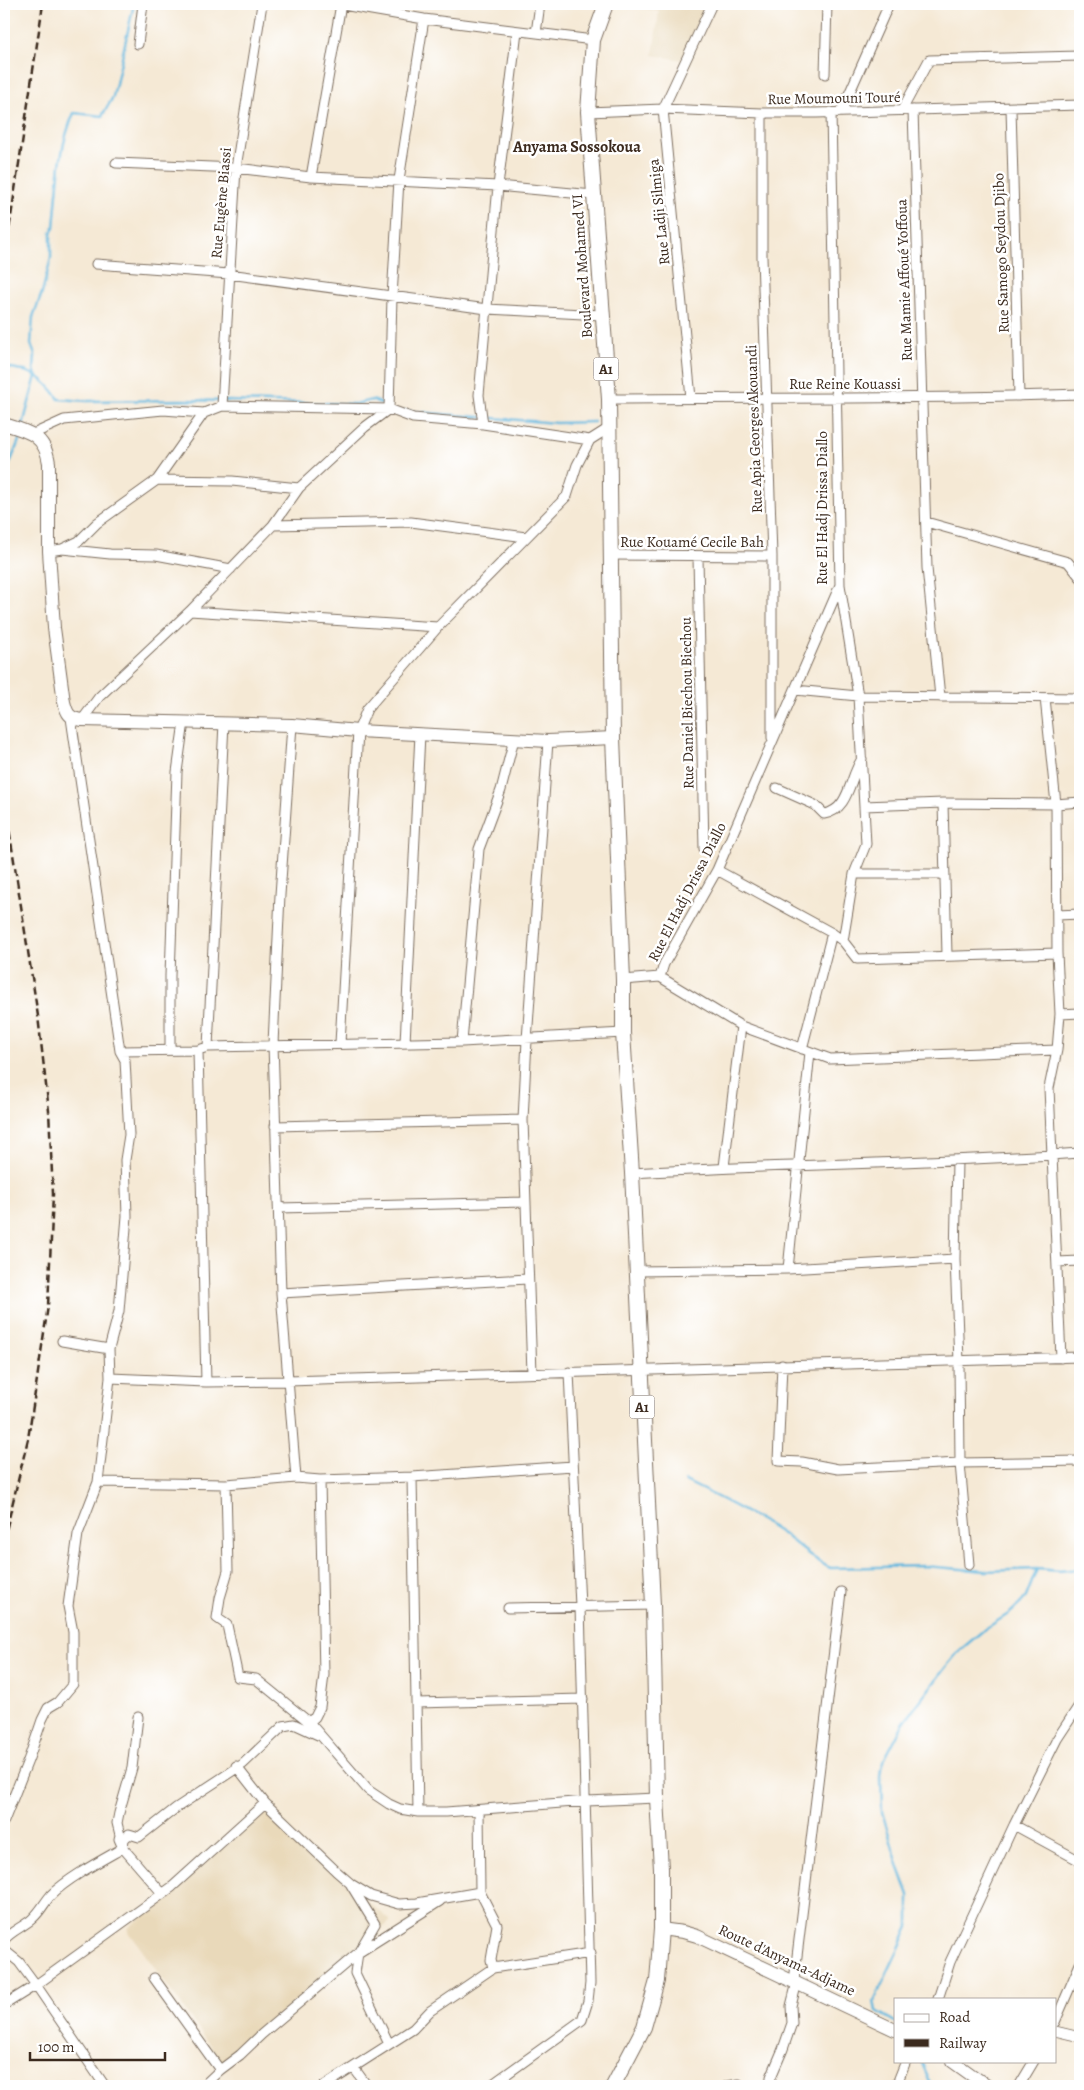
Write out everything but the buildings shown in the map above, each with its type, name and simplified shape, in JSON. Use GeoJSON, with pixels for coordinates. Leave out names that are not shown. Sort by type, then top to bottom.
{"type":"FeatureCollection","features":[{"type":"Feature","properties":{"kind":"main road","name":"Boulevard Mohamed VI"},"geometry":{"type":"LineString","coordinates":[[606,4],[593,40],[588,112],[609,399],[614,738]]}},
{"type":"Feature","properties":{"kind":"main road","name":"A1"},"geometry":{"type":"LineString","coordinates":[[613,2086],[644,2027],[652,2003],[657,1981],[661,1929],[653,1605],[632,1174],[623,1033],[623,980],[614,738]]}},
{"type":"Feature","properties":{"kind":"main road","name":"A1"},"geometry":{"type":"LineString","coordinates":[[607,2086],[623,2068]]}},
{"type":"Feature","properties":{"kind":"street"},"geometry":{"type":"LineString","coordinates":[[138,44],[143,4]]}},
{"type":"Feature","properties":{"kind":"street","name":"Rue Eugène Biassi"},"geometry":{"type":"LineString","coordinates":[[222,406],[236,168],[262,4]]}},
{"type":"Feature","properties":{"kind":"street"},"geometry":{"type":"LineString","coordinates":[[311,177],[339,4],[424,19],[593,40]]}},
{"type":"Feature","properties":{"kind":"street"},"geometry":{"type":"LineString","coordinates":[[536,33],[540,4]]}},
{"type":"Feature","properties":{"kind":"street"},"geometry":{"type":"LineString","coordinates":[[663,109],[712,4]]}},
{"type":"Feature","properties":{"kind":"street"},"geometry":{"type":"LineString","coordinates":[[825,74],[827,4]]}},
{"type":"Feature","properties":{"kind":"street"},"geometry":{"type":"LineString","coordinates":[[841,112],[889,4]]}},
{"type":"Feature","properties":{"kind":"street"},"geometry":{"type":"LineString","coordinates":[[389,408],[392,297],[399,180],[424,19]]}},
{"type":"Feature","properties":{"kind":"street"},"geometry":{"type":"LineString","coordinates":[[482,424],[479,395],[498,186],[517,31]]}},
{"type":"Feature","properties":{"kind":"street"},"geometry":{"type":"LineString","coordinates":[[902,110],[929,60],[1080,56]]}},
{"type":"Feature","properties":{"kind":"street","name":"Rue Moumouni Touré"},"geometry":{"type":"LineString","coordinates":[[588,112],[663,109],[762,113],[841,112],[1080,105]]}},
{"type":"Feature","properties":{"kind":"street","name":"Rue Samogo Seydou Djibo"},"geometry":{"type":"LineString","coordinates":[[1011,108],[1019,396]]}},
{"type":"Feature","properties":{"kind":"street","name":"Rue Ladji Silmiga"},"geometry":{"type":"LineString","coordinates":[[663,109],[691,398]]}},
{"type":"Feature","properties":{"kind":"street","name":"Rue Mamie Affoué Yoffoua"},"geometry":{"type":"LineString","coordinates":[[913,110],[927,568],[940,697]]}},
{"type":"Feature","properties":{"kind":"street","name":"Rue El Hadj Drissa Diallo"},"geometry":{"type":"LineString","coordinates":[[623,980],[660,977],[664,964],[717,870],[840,584],[831,112]]}},
{"type":"Feature","properties":{"kind":"street","name":"Rue Apia Georges Akouandi"},"geometry":{"type":"LineString","coordinates":[[762,113],[762,257],[772,556],[772,743]]}},
{"type":"Feature","properties":{"kind":"street"},"geometry":{"type":"LineString","coordinates":[[116,163],[236,168],[311,177],[498,186],[593,195]]}},
{"type":"Feature","properties":{"kind":"street"},"geometry":{"type":"LineString","coordinates":[[96,264],[229,274],[487,310],[602,315]]}},
{"type":"Feature","properties":{"kind":"street","name":"Rue Reine Kouassi"},"geometry":{"type":"LineString","coordinates":[[609,399],[922,398],[1080,394]]}},
{"type":"Feature","properties":{"kind":"street"},"geometry":{"type":"LineString","coordinates":[[33,434],[64,420],[163,410],[204,413],[222,406],[389,408],[413,418],[482,424],[590,440]]}},
{"type":"Feature","properties":{"kind":"street"},"geometry":{"type":"LineString","coordinates":[[76,719],[190,611],[231,569],[273,525],[299,488],[364,427],[389,408]]}},
{"type":"Feature","properties":{"kind":"street"},"geometry":{"type":"LineString","coordinates":[[55,550],[79,541],[97,523],[157,480],[204,413]]}},
{"type":"Feature","properties":{"kind":"street"},"geometry":{"type":"LineString","coordinates":[[4,424],[33,434],[47,450],[55,550],[54,628],[66,713],[76,719],[292,724],[358,731],[548,741],[614,738]]}},
{"type":"Feature","properties":{"kind":"street"},"geometry":{"type":"LineString","coordinates":[[340,1043],[358,731],[367,709],[438,627],[566,496],[577,465],[590,440],[609,428]]}},
{"type":"Feature","properties":{"kind":"street"},"geometry":{"type":"LineString","coordinates":[[157,480],[232,481],[299,488]]}},
{"type":"Feature","properties":{"kind":"street"},"geometry":{"type":"LineString","coordinates":[[273,525],[412,522],[526,537]]}},
{"type":"Feature","properties":{"kind":"street"},"geometry":{"type":"LineString","coordinates":[[926,522],[1068,562],[1080,577]]}},
{"type":"Feature","properties":{"kind":"street"},"geometry":{"type":"LineString","coordinates":[[55,550],[156,555],[231,569]]}},
{"type":"Feature","properties":{"kind":"street","name":"Rue Kouamé Cecile Bah"},"geometry":{"type":"LineString","coordinates":[[611,555],[772,556]]}},
{"type":"Feature","properties":{"kind":"street","name":"Rue Daniel Biechou Biechou"},"geometry":{"type":"LineString","coordinates":[[698,557],[704,849]]}},
{"type":"Feature","properties":{"kind":"street"},"geometry":{"type":"LineString","coordinates":[[840,584],[858,696],[866,844],[854,874],[843,941]]}},
{"type":"Feature","properties":{"kind":"street"},"geometry":{"type":"LineString","coordinates":[[190,611],[438,627]]}},
{"type":"Feature","properties":{"kind":"street"},"geometry":{"type":"LineString","coordinates":[[795,690],[858,696],[1080,698]]}},
{"type":"Feature","properties":{"kind":"street"},"geometry":{"type":"LineString","coordinates":[[1045,698],[1056,804],[1057,954],[1060,1014],[1057,1050],[1050,1088],[1061,1358]]}},
{"type":"Feature","properties":{"kind":"street"},"geometry":{"type":"LineString","coordinates":[[4,1821],[48,1708],[58,1702],[73,1684],[73,1632],[68,1606],[78,1534],[98,1482],[110,1378],[109,1349],[119,1311],[127,1216],[125,1160],[129,1135],[125,1060],[120,1051],[76,719]]}},
{"type":"Feature","properties":{"kind":"street"},"geometry":{"type":"LineString","coordinates":[[170,1049],[170,976],[177,772],[184,722]]}},
{"type":"Feature","properties":{"kind":"street"},"geometry":{"type":"LineString","coordinates":[[208,1047],[224,723]]}},
{"type":"Feature","properties":{"kind":"street"},"geometry":{"type":"LineString","coordinates":[[292,724],[280,895],[273,1044],[281,1293],[296,1478]]}},
{"type":"Feature","properties":{"kind":"street"},"geometry":{"type":"LineString","coordinates":[[405,1042],[420,734]]}},
{"type":"Feature","properties":{"kind":"street"},"geometry":{"type":"LineString","coordinates":[[462,1042],[479,849],[500,790],[514,739]]}},
{"type":"Feature","properties":{"kind":"street"},"geometry":{"type":"LineString","coordinates":[[532,1373],[527,1279],[523,1120],[548,741]]}},
{"type":"Feature","properties":{"kind":"street"},"geometry":{"type":"LineString","coordinates":[[778,788],[814,805],[824,814],[831,813],[846,799],[855,769],[862,759]]}},
{"type":"Feature","properties":{"kind":"street"},"geometry":{"type":"LineString","coordinates":[[864,806],[943,803],[1056,804],[1080,802]]}},
{"type":"Feature","properties":{"kind":"street"},"geometry":{"type":"LineString","coordinates":[[943,803],[947,955]]}},
{"type":"Feature","properties":{"kind":"street"},"geometry":{"type":"LineString","coordinates":[[717,870],[832,933],[843,941],[857,959],[947,955],[1057,954]]}},
{"type":"Feature","properties":{"kind":"street"},"geometry":{"type":"LineString","coordinates":[[854,874],[945,874]]}},
{"type":"Feature","properties":{"kind":"street"},"geometry":{"type":"LineString","coordinates":[[1057,915],[1080,914]]}},
{"type":"Feature","properties":{"kind":"street"},"geometry":{"type":"LineString","coordinates":[[788,1269],[798,1167],[806,1051],[832,933]]}},
{"type":"Feature","properties":{"kind":"street"},"geometry":{"type":"LineString","coordinates":[[660,977],[741,1026],[806,1051],[830,1058],[1057,1050]]}},
{"type":"Feature","properties":{"kind":"street"},"geometry":{"type":"LineString","coordinates":[[1060,1014],[1080,1013]]}},
{"type":"Feature","properties":{"kind":"street"},"geometry":{"type":"LineString","coordinates":[[724,1167],[741,1026]]}},
{"type":"Feature","properties":{"kind":"street"},"geometry":{"type":"LineString","coordinates":[[120,1051],[198,1050],[208,1047],[273,1044],[527,1040],[623,1033]]}},
{"type":"Feature","properties":{"kind":"street"},"geometry":{"type":"LineString","coordinates":[[198,1050],[206,1382]]}},
{"type":"Feature","properties":{"kind":"street"},"geometry":{"type":"LineString","coordinates":[[275,1126],[523,1120]]}},
{"type":"Feature","properties":{"kind":"street"},"geometry":{"type":"LineString","coordinates":[[632,1174],[724,1167],[798,1167],[956,1161],[1080,1153]]}},
{"type":"Feature","properties":{"kind":"street"},"geometry":{"type":"LineString","coordinates":[[956,1161],[955,1259],[960,1463],[969,1566]]}},
{"type":"Feature","properties":{"kind":"street"},"geometry":{"type":"LineString","coordinates":[[279,1208],[526,1202]]}},
{"type":"Feature","properties":{"kind":"street"},"geometry":{"type":"LineString","coordinates":[[636,1271],[788,1269],[955,1259]]}},
{"type":"Feature","properties":{"kind":"street"},"geometry":{"type":"LineString","coordinates":[[1057,1262],[1080,1261]]}},
{"type":"Feature","properties":{"kind":"street"},"geometry":{"type":"LineString","coordinates":[[281,1293],[527,1279]]}},
{"type":"Feature","properties":{"kind":"street"},"geometry":{"type":"LineString","coordinates":[[62,1341],[109,1349]]}},
{"type":"Feature","properties":{"kind":"street"},"geometry":{"type":"LineString","coordinates":[[110,1378],[206,1382],[288,1381],[1080,1357]]}},
{"type":"Feature","properties":{"kind":"street"},"geometry":{"type":"LineString","coordinates":[[782,1365],[778,1461],[802,1462],[838,1469],[960,1463],[1080,1461]]}},
{"type":"Feature","properties":{"kind":"street"},"geometry":{"type":"LineString","coordinates":[[490,2086],[582,2020],[588,2001],[590,1983],[587,1801],[569,1372]]}},
{"type":"Feature","properties":{"kind":"street"},"geometry":{"type":"LineString","coordinates":[[98,1482],[226,1484],[296,1478],[320,1480],[412,1477],[573,1466]]}},
{"type":"Feature","properties":{"kind":"street"},"geometry":{"type":"LineString","coordinates":[[412,1477],[418,1812]]}},
{"type":"Feature","properties":{"kind":"street"},"geometry":{"type":"LineString","coordinates":[[309,1722],[320,1707],[324,1675],[320,1480]]}},
{"type":"Feature","properties":{"kind":"street"},"geometry":{"type":"LineString","coordinates":[[226,1484],[228,1572],[220,1598],[217,1618],[227,1626],[238,1677],[256,1679],[309,1722],[368,1790],[388,1804],[400,1809],[418,1812],[479,1810],[587,1801],[657,1798]]}},
{"type":"Feature","properties":{"kind":"street"},"geometry":{"type":"LineString","coordinates":[[770,2086],[771,2077],[784,2049],[792,2023],[791,2006],[841,1592]]}},
{"type":"Feature","properties":{"kind":"street"},"geometry":{"type":"LineString","coordinates":[[508,1608],[653,1605]]}},
{"type":"Feature","properties":{"kind":"street"},"geometry":{"type":"LineString","coordinates":[[417,1703],[583,1699]]}},
{"type":"Feature","properties":{"kind":"street"},"geometry":{"type":"LineString","coordinates":[[938,1998],[950,1962],[1014,1825],[1057,1739],[1080,1704]]}},
{"type":"Feature","properties":{"kind":"street"},"geometry":{"type":"LineString","coordinates":[[138,1717],[132,1768],[118,1813],[120,1835],[118,1839],[123,1848],[162,1893]]}},
{"type":"Feature","properties":{"kind":"street"},"geometry":{"type":"LineString","coordinates":[[123,1848],[124,1839],[129,1834],[139,1837],[176,1808],[233,1771],[236,1766],[243,1764],[287,1724],[294,1724],[319,1735]]}},
{"type":"Feature","properties":{"kind":"street"},"geometry":{"type":"LineString","coordinates":[[236,1766],[265,1803],[351,1884],[371,1896],[399,1904],[440,1900],[480,1892]]}},
{"type":"Feature","properties":{"kind":"street"},"geometry":{"type":"LineString","coordinates":[[4,2004],[36,1985],[172,1887],[265,1803]]}},
{"type":"Feature","properties":{"kind":"street"},"geometry":{"type":"LineString","coordinates":[[479,1810],[480,1892],[496,1925],[491,1960],[493,1968]]}},
{"type":"Feature","properties":{"kind":"street"},"geometry":{"type":"LineString","coordinates":[[1014,1825],[1080,1861]]}},
{"type":"Feature","properties":{"kind":"street"},"geometry":{"type":"LineString","coordinates":[[4,1940],[8,1934],[30,1921],[43,1909],[51,1895],[94,1864],[123,1848]]}},
{"type":"Feature","properties":{"kind":"street"},"geometry":{"type":"LineString","coordinates":[[351,1884],[375,1924],[358,1954],[355,1973],[389,2044]]}},
{"type":"Feature","properties":{"kind":"street"},"geometry":{"type":"LineString","coordinates":[[203,2086],[358,1954],[440,1900]]}},
{"type":"Feature","properties":{"kind":"street","name":"Route d'Anyama-Adjame"},"geometry":{"type":"LineString","coordinates":[[661,1929],[697,1936],[894,2030]]}},
{"type":"Feature","properties":{"kind":"street"},"geometry":{"type":"LineString","coordinates":[[4,1950],[19,1962],[105,2086]]}},
{"type":"Feature","properties":{"kind":"street"},"geometry":{"type":"LineString","coordinates":[[324,2086],[413,2029],[430,2011],[493,1968],[591,1954]]}},
{"type":"Feature","properties":{"kind":"street"},"geometry":{"type":"LineString","coordinates":[[1056,2020],[1080,1964]]}},
{"type":"Feature","properties":{"kind":"street"},"geometry":{"type":"LineString","coordinates":[[154,1978],[220,2070]]}},
{"type":"Feature","properties":{"kind":"street"},"geometry":{"type":"LineString","coordinates":[[1056,2031],[1080,2037]]}},
{"type":"Feature","properties":{"kind":"street"},"geometry":{"type":"LineString","coordinates":[[896,2086],[906,2062]]}},
{"type":"Feature","properties":{"kind":"street"},"geometry":{"type":"LineString","coordinates":[[953,2062],[987,2086]]}},
{"type":"Feature","properties":{"kind":"street"},"geometry":{"type":"LineString","coordinates":[[1019,2086],[1033,2062]]}},
{"type":"Feature","properties":{"kind":"street"},"geometry":{"type":"LineString","coordinates":[[354,2068],[367,2086]]}},
{"type":"Feature","properties":{"kind":"street"},"geometry":{"type":"LineString","coordinates":[[727,2086],[739,2084]]}},
{"type":"Feature","properties":{"kind":"shaded area"},"geometry":{"type":"Polygon","coordinates":[[[615,4],[706,4],[682,60],[653,55],[659,11],[615,4]]]}},
{"type":"Feature","properties":{"kind":"shaded area"},"geometry":{"type":"Polygon","coordinates":[[[265,1813],[391,1921],[222,2062],[127,1929],[265,1813]]]}},
{"type":"Feature","properties":{"kind":"waterway"},"geometry":{"type":"LineString","coordinates":[[23,425],[36,376],[34,369],[35,355],[31,344],[33,317],[42,293],[51,258],[51,233],[54,227],[59,169],[65,140],[74,113],[102,116],[113,97],[134,4]]}},
{"type":"Feature","properties":{"kind":"waterway"},"geometry":{"type":"LineString","coordinates":[[4,367],[22,370],[36,376],[59,399],[87,401],[184,400],[355,404],[372,400],[386,405]]}},
{"type":"Feature","properties":{"kind":"waterway"},"geometry":{"type":"LineString","coordinates":[[404,411],[556,423],[594,422]]}},
{"type":"Feature","properties":{"kind":"waterway"},"geometry":{"type":"LineString","coordinates":[[4,478],[22,433]]}},
{"type":"Feature","properties":{"kind":"waterway"},"geometry":{"type":"LineString","coordinates":[[685,1481],[734,1505],[787,1537],[831,1568],[923,1566],[986,1571],[1037,1569]]}},
{"type":"Feature","properties":{"kind":"waterway"},"geometry":{"type":"LineString","coordinates":[[894,2021],[876,2011],[874,2001],[909,1927],[909,1895],[882,1812],[881,1776],[883,1762],[904,1722],[945,1668],[959,1651],[1021,1603],[1026,1597],[1037,1569],[1059,1571],[1080,1569]]}},
{"type":"Feature","properties":{"kind":"waterway"},"geometry":{"type":"LineString","coordinates":[[921,2062],[932,2086]]}},
{"type":"Feature","properties":{"kind":"railway"},"geometry":{"type":"LineString","coordinates":[[4,263],[43,4]]}},
{"type":"Feature","properties":{"kind":"railway"},"geometry":{"type":"LineString","coordinates":[[4,796],[38,1016],[49,1111],[53,1194],[48,1306],[28,1439],[4,1539]]}},
{"type":"Feature","properties":{"kind":"district","name":"Anyama Sossokoua"},"geometry":{"type":"Point","coordinates":[577,146]}}]}
